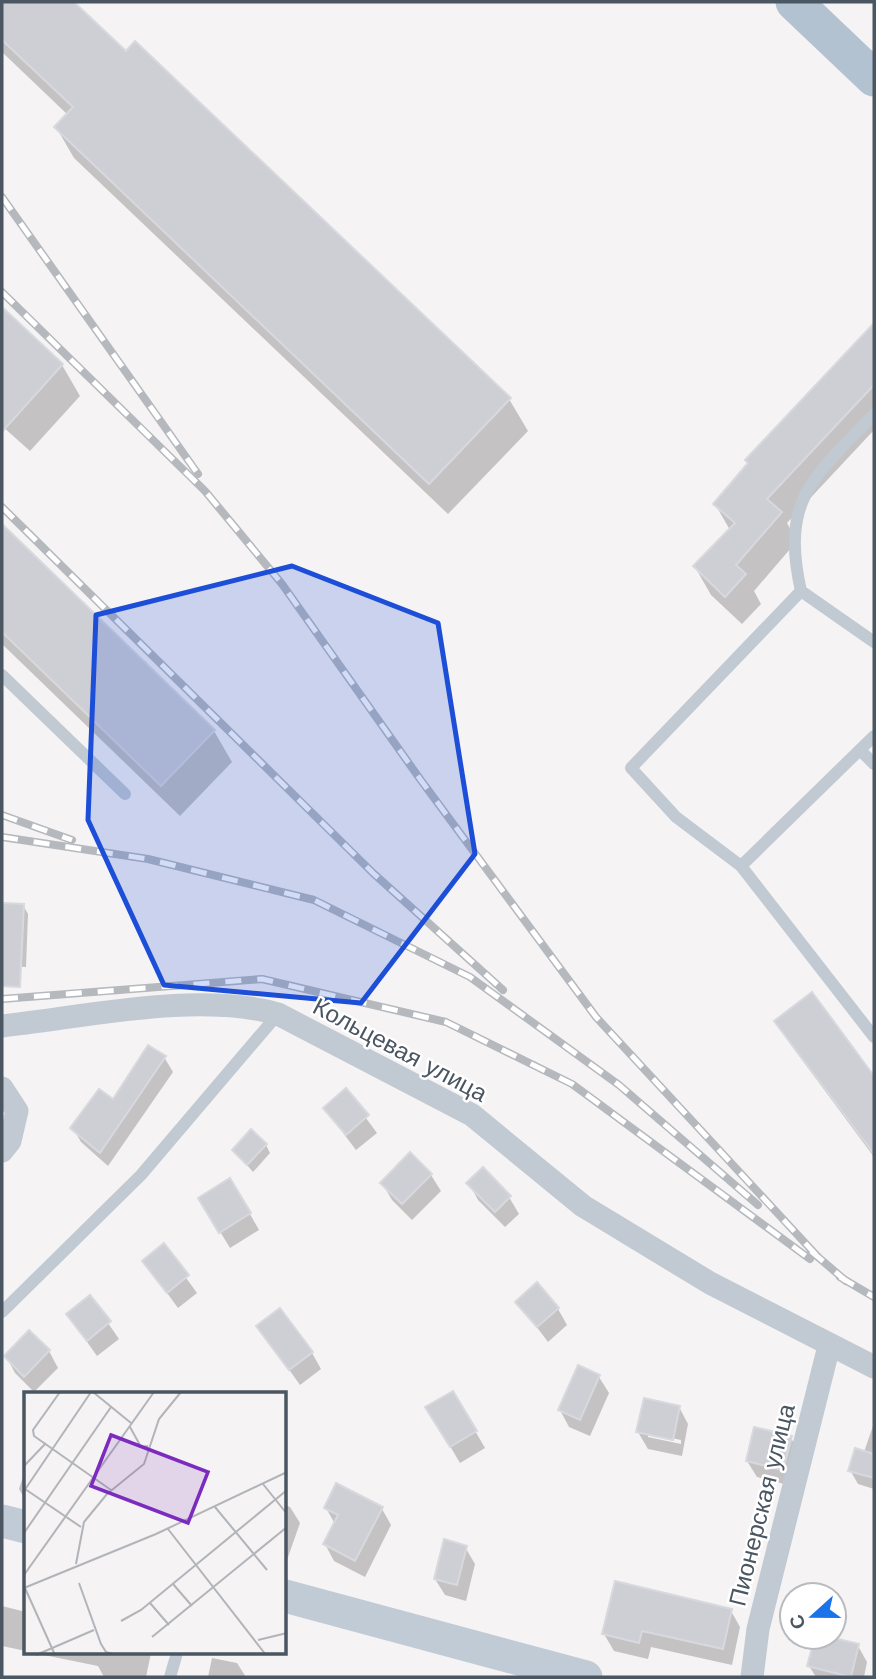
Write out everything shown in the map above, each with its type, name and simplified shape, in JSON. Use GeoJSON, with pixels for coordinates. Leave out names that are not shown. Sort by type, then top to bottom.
{"type":"FeatureCollection","features":[{"type":"Feature","properties":{"kind":"main road"},"geometry":{"type":"LineString","coordinates":[[794,2],[874,78]]}},
{"type":"Feature","properties":{"kind":"main road"},"geometry":{"type":"LineString","coordinates":[[2,1521],[24,1526]]}},
{"type":"Feature","properties":{"kind":"main road"},"geometry":{"type":"LineString","coordinates":[[287,1597],[586,1677]]}},
{"type":"Feature","properties":{"kind":"street","name":"Кольцевая улица"},"geometry":{"type":"LineString","coordinates":[[2,1027],[196,1003],[250,1006],[278,1014],[472,1115],[583,1206],[710,1283],[874,1367]]}},
{"type":"Feature","properties":{"kind":"street"},"geometry":{"type":"LineString","coordinates":[[2,1088],[17,1111],[10,1141],[2,1152]]}},
{"type":"Feature","properties":{"kind":"street","name":"Пионерская улица"},"geometry":{"type":"LineString","coordinates":[[752,1677],[758,1629],[829,1346]]}},
{"type":"Feature","properties":{"kind":"lane"},"geometry":{"type":"LineString","coordinates":[[874,414],[817,475],[801,502],[793,536],[802,591],[874,642]]}},
{"type":"Feature","properties":{"kind":"lane"},"geometry":{"type":"LineString","coordinates":[[802,591],[631,768],[676,817],[741,866],[874,1037]]}},
{"type":"Feature","properties":{"kind":"lane"},"geometry":{"type":"LineString","coordinates":[[2,675],[125,794]]}},
{"type":"Feature","properties":{"kind":"lane"},"geometry":{"type":"LineString","coordinates":[[741,866],[874,736]]}},
{"type":"Feature","properties":{"kind":"lane"},"geometry":{"type":"LineString","coordinates":[[860,750],[874,764]]}},
{"type":"Feature","properties":{"kind":"lane"},"geometry":{"type":"LineString","coordinates":[[2,1312],[141,1175],[278,1014]]}},
{"type":"Feature","properties":{"kind":"lane"},"geometry":{"type":"LineString","coordinates":[[170,1677],[177,1654]]}},
{"type":"Feature","properties":{"kind":"highlighted area"},"geometry":{"type":"Polygon","coordinates":[[[292,566],[438,623],[475,854],[361,1003],[164,985],[88,820],[96,615],[292,566]]]}},
{"type":"Feature","properties":{"kind":"building"},"geometry":{"type":"Polygon","coordinates":[[[2,2],[74,2],[126,51],[135,41],[511,398],[429,484],[54,127],[73,107],[2,40],[2,2]]]}},
{"type":"Feature","properties":{"kind":"building"},"geometry":{"type":"Polygon","coordinates":[[[2,307],[63,364],[2,432],[2,307]]]}},
{"type":"Feature","properties":{"kind":"building"},"geometry":{"type":"Polygon","coordinates":[[[874,323],[874,385],[767,499],[782,512],[736,565],[746,574],[725,597],[693,566],[735,523],[713,504],[748,463],[745,460],[874,323]]]}},
{"type":"Feature","properties":{"kind":"building"},"geometry":{"type":"Polygon","coordinates":[[[2,524],[215,730],[161,786],[2,632],[2,524]]]}},
{"type":"Feature","properties":{"kind":"building"},"geometry":{"type":"Polygon","coordinates":[[[2,903],[24,904],[20,987],[2,986],[2,903]]]}},
{"type":"Feature","properties":{"kind":"building"},"geometry":{"type":"Polygon","coordinates":[[[812,992],[874,1076],[874,1154],[774,1021],[812,992]]]}},
{"type":"Feature","properties":{"kind":"building"},"geometry":{"type":"Polygon","coordinates":[[[148,1045],[166,1056],[100,1153],[70,1128],[99,1089],[113,1099],[148,1045]]]}},
{"type":"Feature","properties":{"kind":"building"},"geometry":{"type":"Polygon","coordinates":[[[346,1088],[369,1115],[346,1135],[323,1108],[346,1088]]]}},
{"type":"Feature","properties":{"kind":"building"},"geometry":{"type":"Polygon","coordinates":[[[251,1129],[267,1144],[247,1165],[232,1150],[251,1129]]]}},
{"type":"Feature","properties":{"kind":"building"},"geometry":{"type":"Polygon","coordinates":[[[410,1152],[432,1174],[402,1204],[380,1183],[410,1152]]]}},
{"type":"Feature","properties":{"kind":"building"},"geometry":{"type":"Polygon","coordinates":[[[483,1167],[511,1196],[495,1212],[466,1183],[483,1167]]]}},
{"type":"Feature","properties":{"kind":"building"},"geometry":{"type":"Polygon","coordinates":[[[230,1178],[251,1213],[219,1233],[198,1198],[230,1178]]]}},
{"type":"Feature","properties":{"kind":"building"},"geometry":{"type":"Polygon","coordinates":[[[164,1243],[189,1275],[167,1293],[142,1261],[164,1243]]]}},
{"type":"Feature","properties":{"kind":"building"},"geometry":{"type":"Polygon","coordinates":[[[537,1282],[559,1308],[537,1327],[515,1302],[537,1282]]]}},
{"type":"Feature","properties":{"kind":"building"},"geometry":{"type":"Polygon","coordinates":[[[90,1295],[111,1321],[87,1341],[66,1314],[90,1295]]]}},
{"type":"Feature","properties":{"kind":"building"},"geometry":{"type":"Polygon","coordinates":[[[280,1308],[313,1352],[289,1370],[256,1326],[280,1308]]]}},
{"type":"Feature","properties":{"kind":"building"},"geometry":{"type":"Polygon","coordinates":[[[29,1330],[50,1350],[24,1377],[4,1356],[29,1330]]]}},
{"type":"Feature","properties":{"kind":"building"},"geometry":{"type":"Polygon","coordinates":[[[578,1365],[600,1375],[580,1420],[558,1410],[578,1365]]]}},
{"type":"Feature","properties":{"kind":"building"},"geometry":{"type":"Polygon","coordinates":[[[453,1391],[477,1431],[450,1447],[425,1407],[453,1391]]]}},
{"type":"Feature","properties":{"kind":"building"},"geometry":{"type":"Polygon","coordinates":[[[644,1398],[680,1406],[673,1440],[636,1432],[644,1398]]]}},
{"type":"Feature","properties":{"kind":"building"},"geometry":{"type":"Polygon","coordinates":[[[754,1427],[792,1436],[783,1470],[746,1461],[754,1427]]]}},
{"type":"Feature","properties":{"kind":"building"},"geometry":{"type":"Polygon","coordinates":[[[855,1448],[874,1454],[874,1478],[848,1471],[855,1448]]]}},
{"type":"Feature","properties":{"kind":"building"},"geometry":{"type":"Polygon","coordinates":[[[336,1483],[383,1507],[355,1561],[323,1544],[338,1515],[324,1508],[336,1483]]]}},
{"type":"Feature","properties":{"kind":"building"},"geometry":{"type":"Polygon","coordinates":[[[444,1539],[467,1546],[457,1585],[434,1579],[444,1539]]]}},
{"type":"Feature","properties":{"kind":"building"},"geometry":{"type":"Polygon","coordinates":[[[615,1581],[732,1609],[723,1649],[642,1631],[639,1643],[602,1634],[615,1581]]]}},
{"type":"Feature","properties":{"kind":"building"},"geometry":{"type":"Polygon","coordinates":[[[848,1641],[859,1644],[851,1677],[807,1666],[811,1651],[848,1651],[848,1641]]]}},
{"type":"Feature","properties":{"kind":"railway"},"geometry":{"type":"LineString","coordinates":[[2,197],[198,474]]}},
{"type":"Feature","properties":{"kind":"railway"},"geometry":{"type":"LineString","coordinates":[[2,292],[205,491],[282,584],[420,779],[596,1017],[818,1257]]}},
{"type":"Feature","properties":{"kind":"railway"},"geometry":{"type":"LineString","coordinates":[[2,507],[373,873],[503,990]]}},
{"type":"Feature","properties":{"kind":"railway"},"geometry":{"type":"LineString","coordinates":[[2,815],[72,840]]}},
{"type":"Feature","properties":{"kind":"railway"},"geometry":{"type":"LineString","coordinates":[[2,837],[148,859],[314,900],[470,977],[619,1085],[758,1205]]}},
{"type":"Feature","properties":{"kind":"railway"},"geometry":{"type":"LineString","coordinates":[[2,999],[262,979],[446,1022],[572,1084],[810,1259]]}},
{"type":"Feature","properties":{"kind":"railway"},"geometry":{"type":"LineString","coordinates":[[811,1251],[846,1281]]}},
{"type":"Feature","properties":{"kind":"railway"},"geometry":{"type":"LineString","coordinates":[[840,1277],[874,1297]]}}]}
